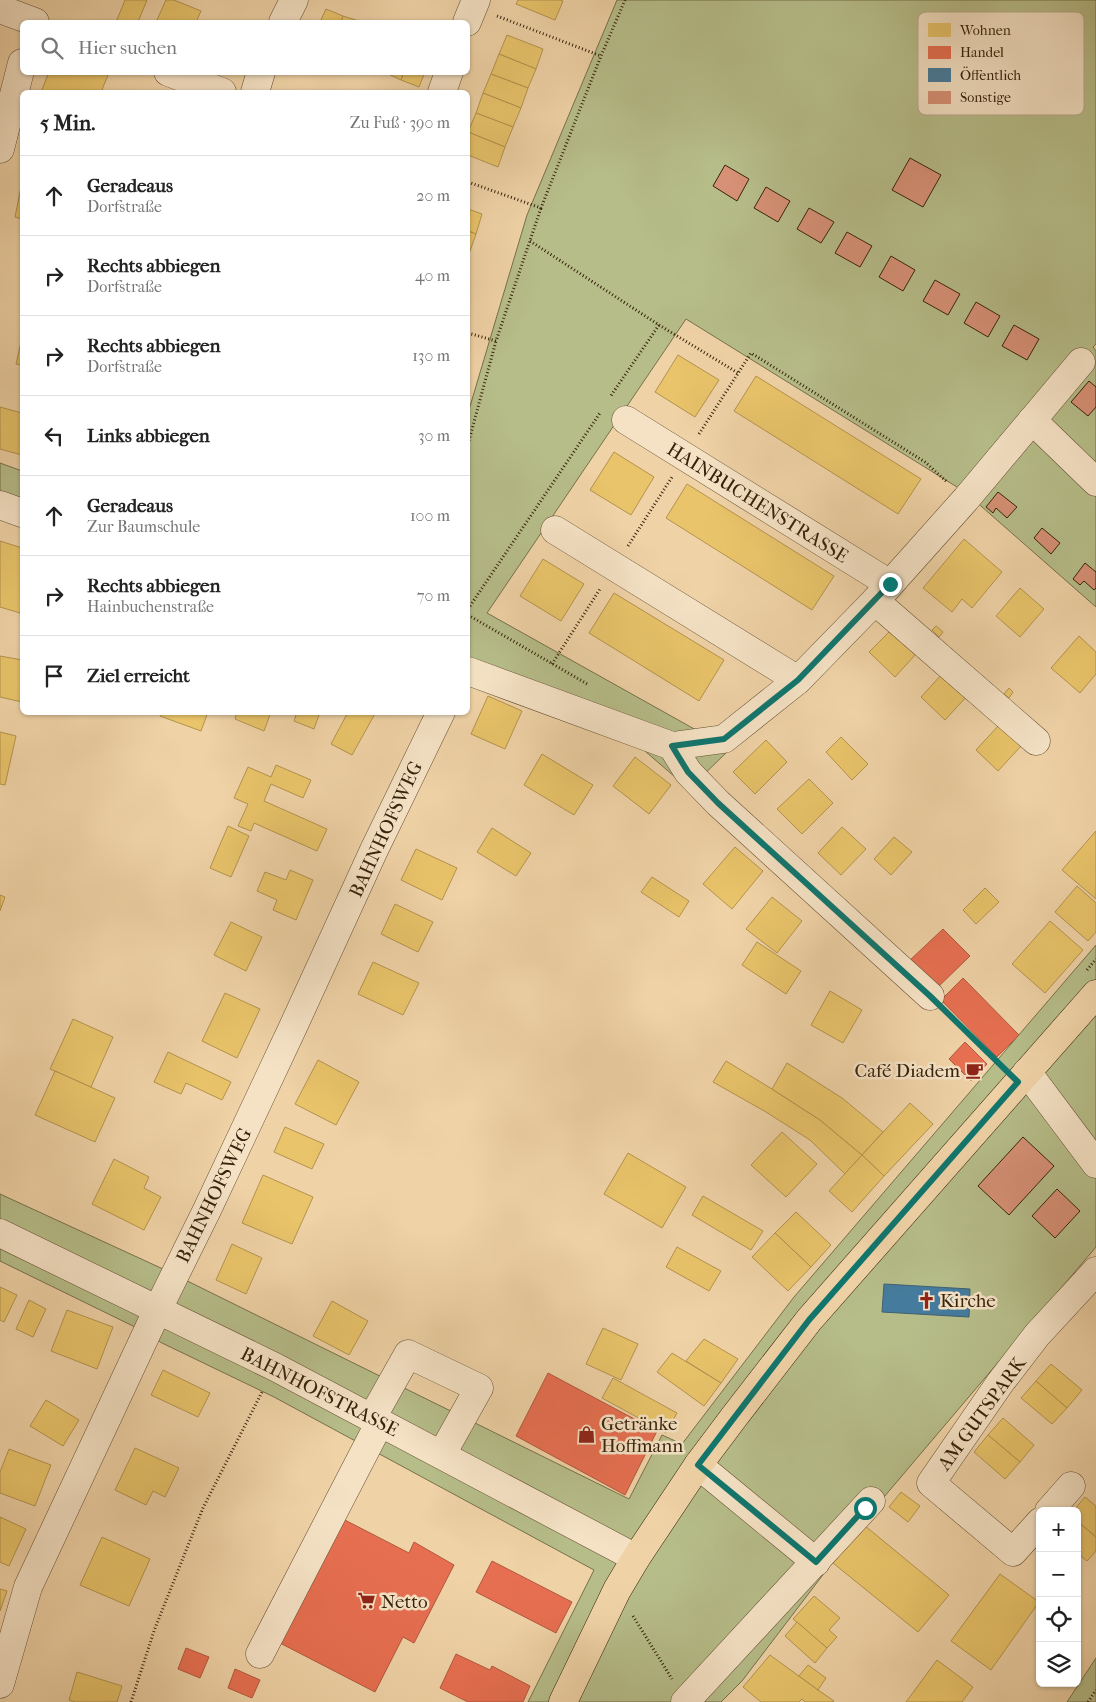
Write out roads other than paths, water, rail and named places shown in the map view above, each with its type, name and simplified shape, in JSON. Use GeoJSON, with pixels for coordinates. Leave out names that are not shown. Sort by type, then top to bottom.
{"type":"FeatureCollection","features":[{"type":"Feature","properties":{"kind":"main road"},"geometry":{"type":"LineString","coordinates":[[563,1702],[617,1590],[698,1465],[809,1320],[1096,994]]}},
{"type":"Feature","properties":{"kind":"street"},"geometry":{"type":"LineString","coordinates":[[284,20],[294,0]]}},
{"type":"Feature","properties":{"kind":"street"},"geometry":{"type":"LineString","coordinates":[[0,149],[20,71]]}},
{"type":"Feature","properties":{"kind":"street"},"geometry":{"type":"LineString","coordinates":[[176,75],[217,90]]}},
{"type":"Feature","properties":{"kind":"street"},"geometry":{"type":"LineString","coordinates":[[256,90],[260,75]]}},
{"type":"Feature","properties":{"kind":"street"},"geometry":{"type":"LineString","coordinates":[[443,90],[448,75]]}},
{"type":"Feature","properties":{"kind":"street"},"geometry":{"type":"LineString","coordinates":[[470,672],[672,746],[724,739],[798,680],[882,592],[966,499],[1081,362]]}},
{"type":"Feature","properties":{"kind":"street","name":"HAINBUCHENSTRASSE"},"geometry":{"type":"LineString","coordinates":[[615,413],[685,456],[882,592],[1036,741]]}},
{"type":"Feature","properties":{"kind":"street"},"geometry":{"type":"LineString","coordinates":[[1032,420],[1096,482]]}},
{"type":"Feature","properties":{"kind":"street"},"geometry":{"type":"LineString","coordinates":[[0,505],[20,512]]}},
{"type":"Feature","properties":{"kind":"street"},"geometry":{"type":"LineString","coordinates":[[555,530],[798,680]]}},
{"type":"Feature","properties":{"kind":"street","name":"BAHNHOFSWEG"},"geometry":{"type":"LineString","coordinates":[[0,1684],[28,1587],[439,715]]}},
{"type":"Feature","properties":{"kind":"street"},"geometry":{"type":"LineString","coordinates":[[672,746],[688,772],[718,803],[930,996]]}},
{"type":"Feature","properties":{"kind":"street"},"geometry":{"type":"LineString","coordinates":[[1022,1077],[1096,1164]]}},
{"type":"Feature","properties":{"kind":"street","name":"BAHNHOFSTRASSE"},"geometry":{"type":"LineString","coordinates":[[0,1233],[275,1367],[636,1558]]}},
{"type":"Feature","properties":{"kind":"street","name":"AM GUTSPARK"},"geometry":{"type":"LineString","coordinates":[[1036,1527],[1014,1552],[931,1483],[1000,1383],[1037,1335],[1094,1276]]}},
{"type":"Feature","properties":{"kind":"street"},"geometry":{"type":"LineString","coordinates":[[260,1654],[408,1354],[479,1388],[442,1454]]}},
{"type":"Feature","properties":{"kind":"street"},"geometry":{"type":"LineString","coordinates":[[698,1465],[816,1562]]}},
{"type":"Feature","properties":{"kind":"street"},"geometry":{"type":"LineString","coordinates":[[1053,1507],[1071,1486]]}},
{"type":"Feature","properties":{"kind":"street"},"geometry":{"type":"LineString","coordinates":[[685,1701],[871,1501]]}},
{"type":"Feature","properties":{"kind":"place","name":"Café Diadem"},"geometry":{"type":"Point","coordinates":[974,1070]}},
{"type":"Feature","properties":{"kind":"place","name":"Kirche"},"geometry":{"type":"Point","coordinates":[926,1300]}},
{"type":"Feature","properties":{"kind":"place","name":"Getränke Hoffmann"},"geometry":{"type":"Point","coordinates":[587,1434]}},
{"type":"Feature","properties":{"kind":"place","name":"Netto"},"geometry":{"type":"Point","coordinates":[367,1601]}}]}
